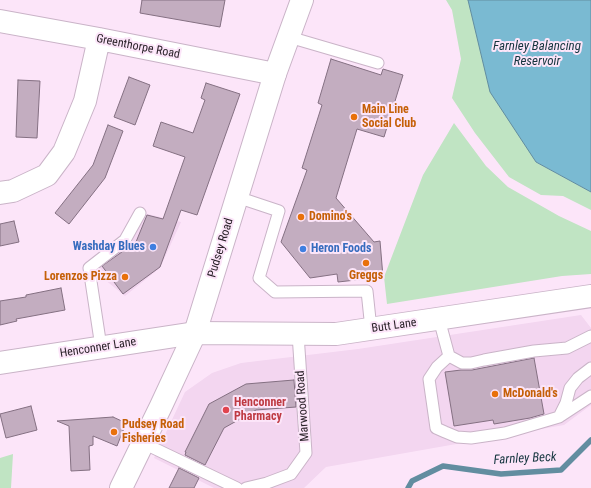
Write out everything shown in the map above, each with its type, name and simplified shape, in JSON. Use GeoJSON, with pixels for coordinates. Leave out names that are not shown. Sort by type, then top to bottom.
{"type":"FeatureCollection","features":[{"type":"Feature","properties":{"kind":"street","name":"Pudsey Road"},"geometry":{"type":"LineString","coordinates":[[121,488],[162,406],[195,332],[275,74],[302,0]]}},
{"type":"Feature","properties":{"kind":"street","name":"Greenthorpe Road"},"geometry":{"type":"LineString","coordinates":[[0,21],[275,74]]}},
{"type":"Feature","properties":{"kind":"street"},"geometry":{"type":"LineString","coordinates":[[0,193],[13,191],[47,175],[64,152],[85,101],[99,39]]}},
{"type":"Feature","properties":{"kind":"street","name":"Butt Lane"},"geometry":{"type":"LineString","coordinates":[[195,332],[336,334],[591,296]]}},
{"type":"Feature","properties":{"kind":"street","name":"Henconner Lane"},"geometry":{"type":"LineString","coordinates":[[0,363],[195,332]]}},
{"type":"Feature","properties":{"kind":"lane"},"geometry":{"type":"LineString","coordinates":[[289,37],[378,63]]}},
{"type":"Feature","properties":{"kind":"lane"},"geometry":{"type":"LineString","coordinates":[[238,197],[279,211],[259,278],[274,292],[367,291],[371,329]]}},
{"type":"Feature","properties":{"kind":"lane"},"geometry":{"type":"LineString","coordinates":[[101,347],[89,268],[125,240],[140,213]]}},
{"type":"Feature","properties":{"kind":"lane"},"geometry":{"type":"LineString","coordinates":[[439,319],[449,356],[462,363],[471,363],[534,351],[567,348],[591,336]]}},
{"type":"Feature","properties":{"kind":"lane","name":"Marwood Road"},"geometry":{"type":"LineString","coordinates":[[246,488],[267,483],[291,474],[306,453],[298,334]]}},
{"type":"Feature","properties":{"kind":"lane"},"geometry":{"type":"LineString","coordinates":[[449,356],[437,367],[429,379],[436,428],[457,437],[481,438],[505,433],[559,417],[591,396]]}},
{"type":"Feature","properties":{"kind":"lane"},"geometry":{"type":"LineString","coordinates":[[559,417],[566,402],[570,388],[578,378],[591,368]]}},
{"type":"Feature","properties":{"kind":"lane"},"geometry":{"type":"LineString","coordinates":[[143,443],[237,488]]}},
{"type":"Feature","properties":{"kind":"shaded area"},"geometry":{"type":"Polygon","coordinates":[[[139,212],[181,222],[160,268],[125,296],[89,267],[124,239],[139,212]]]}},
{"type":"Feature","properties":{"kind":"shaded area"},"geometry":{"type":"Polygon","coordinates":[[[581,315],[591,328],[591,405],[564,425],[326,467],[304,488],[214,488],[154,458],[185,392],[212,373],[241,363],[358,349],[581,315]]]}},
{"type":"Feature","properties":{"kind":"green space"},"geometry":{"type":"Polygon","coordinates":[[[446,0],[468,0],[536,162],[591,192],[591,210],[563,196],[541,195],[509,177],[475,133],[452,98],[461,59],[452,10],[446,0]]]}},
{"type":"Feature","properties":{"kind":"green space"},"geometry":{"type":"Polygon","coordinates":[[[454,123],[486,166],[508,187],[559,216],[591,231],[591,274],[562,276],[387,304],[384,277],[423,175],[454,123]]]}},
{"type":"Feature","properties":{"kind":"green space"},"geometry":{"type":"Polygon","coordinates":[[[13,454],[11,488],[0,488],[0,458],[13,454]]]}},
{"type":"Feature","properties":{"kind":"water","name":"Farnley Balancing Reservoir"},"geometry":{"type":"Polygon","coordinates":[[[468,0],[591,0],[591,192],[536,162],[490,92],[468,0]]]}},
{"type":"Feature","properties":{"kind":"building"},"geometry":{"type":"Polygon","coordinates":[[[142,0],[225,0],[220,27],[140,13],[142,0]]]}},
{"type":"Feature","properties":{"kind":"building"},"geometry":{"type":"Polygon","coordinates":[[[331,59],[381,75],[383,69],[403,75],[384,137],[357,129],[336,198],[374,242],[380,241],[383,277],[338,282],[337,274],[310,278],[281,242],[307,170],[302,168],[322,105],[318,103],[331,59]]]}},
{"type":"Feature","properties":{"kind":"building"},"geometry":{"type":"Polygon","coordinates":[[[129,77],[150,85],[135,125],[114,117],[129,77]]]}},
{"type":"Feature","properties":{"kind":"building"},"geometry":{"type":"Polygon","coordinates":[[[18,80],[40,81],[37,138],[16,137],[18,80]]]}},
{"type":"Feature","properties":{"kind":"building"},"geometry":{"type":"Polygon","coordinates":[[[206,83],[240,94],[197,215],[181,210],[160,267],[123,294],[102,266],[136,242],[147,215],[163,219],[185,157],[153,146],[161,122],[193,133],[205,100],[201,98],[206,83]]]}},
{"type":"Feature","properties":{"kind":"building"},"geometry":{"type":"Polygon","coordinates":[[[108,125],[123,131],[105,178],[69,224],[55,213],[93,165],[108,125]]]}},
{"type":"Feature","properties":{"kind":"building"},"geometry":{"type":"Polygon","coordinates":[[[14,221],[19,242],[0,246],[0,224],[14,221]]]}},
{"type":"Feature","properties":{"kind":"building"},"geometry":{"type":"Polygon","coordinates":[[[61,288],[65,310],[16,319],[17,321],[0,325],[0,301],[26,297],[26,295],[61,288]]]}},
{"type":"Feature","properties":{"kind":"building","name":"McDonald's"},"geometry":{"type":"Polygon","coordinates":[[[534,358],[544,414],[494,424],[493,420],[454,426],[445,372],[472,370],[534,358]]]}},
{"type":"Feature","properties":{"kind":"building"},"geometry":{"type":"Polygon","coordinates":[[[294,380],[296,407],[256,410],[224,428],[205,465],[185,455],[185,452],[209,404],[246,384],[294,380]]]}},
{"type":"Feature","properties":{"kind":"building"},"geometry":{"type":"Polygon","coordinates":[[[31,406],[37,430],[6,438],[0,414],[31,406]]]}},
{"type":"Feature","properties":{"kind":"building"},"geometry":{"type":"Polygon","coordinates":[[[113,417],[126,423],[117,446],[93,436],[93,445],[89,446],[90,470],[71,471],[69,426],[57,421],[113,417]]]}},
{"type":"Feature","properties":{"kind":"building"},"geometry":{"type":"Polygon","coordinates":[[[179,468],[199,478],[194,488],[169,488],[179,468]]]}},
{"type":"Feature","properties":{"kind":"waterway","name":"Farnley Beck"},"geometry":{"type":"LineString","coordinates":[[408,488],[412,481],[443,466],[501,474],[561,470],[591,440]]}},
{"type":"Feature","properties":{"kind":"place","name":"Main Line Social Club"},"geometry":{"type":"Point","coordinates":[354,117]}},
{"type":"Feature","properties":{"kind":"place","name":"Domino's"},"geometry":{"type":"Point","coordinates":[301,217]}},
{"type":"Feature","properties":{"kind":"place","name":"Washday Blues"},"geometry":{"type":"Point","coordinates":[153,247]}},
{"type":"Feature","properties":{"kind":"place","name":"Heron Foods"},"geometry":{"type":"Point","coordinates":[303,249]}},
{"type":"Feature","properties":{"kind":"place","name":"Greggs"},"geometry":{"type":"Point","coordinates":[366,263]}},
{"type":"Feature","properties":{"kind":"place","name":"Lorenzos Pizza"},"geometry":{"type":"Point","coordinates":[125,277]}},
{"type":"Feature","properties":{"kind":"place","name":"McDonald's"},"geometry":{"type":"Point","coordinates":[495,394]}},
{"type":"Feature","properties":{"kind":"place","name":"Henconner Pharmacy"},"geometry":{"type":"Point","coordinates":[226,410]}},
{"type":"Feature","properties":{"kind":"place","name":"Pudsey Road Fisheries"},"geometry":{"type":"Point","coordinates":[114,432]}}]}
